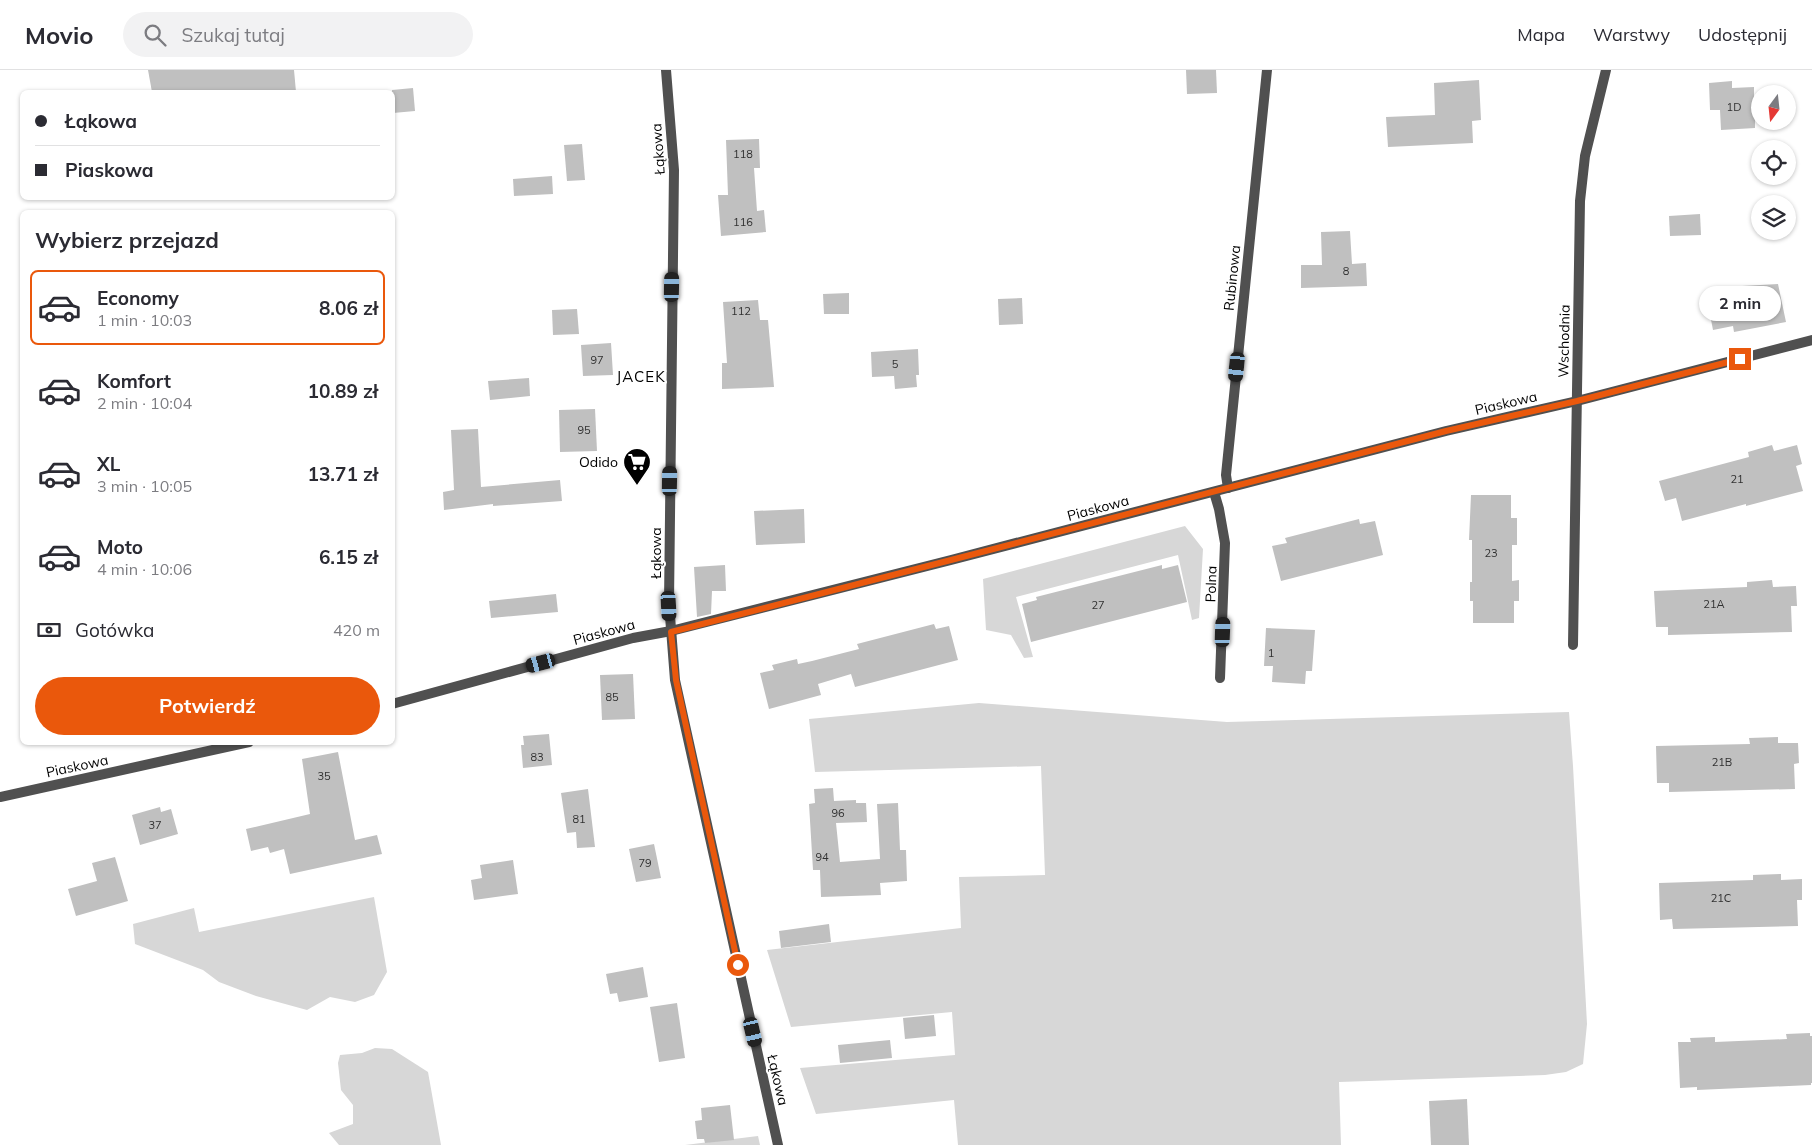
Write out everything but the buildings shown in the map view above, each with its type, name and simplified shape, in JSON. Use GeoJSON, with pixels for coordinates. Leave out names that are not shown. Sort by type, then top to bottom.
{"type":"FeatureCollection","features":[{"type":"Feature","properties":{"kind":"street","name":"Łąkowa"},"geometry":{"type":"LineString","coordinates":[[666,70],[674,170],[670,535],[671,632],[677,690],[778,1145]]}},
{"type":"Feature","properties":{"kind":"street","name":"Rubinowa"},"geometry":{"type":"LineString","coordinates":[[1228,488],[1226,475],[1267,70]]}},
{"type":"Feature","properties":{"kind":"street","name":"Wschodnia"},"geometry":{"type":"LineString","coordinates":[[1574,645],[1580,201],[1585,156],[1606,70]]}},
{"type":"Feature","properties":{"kind":"street","name":"Piaskowa"},"geometry":{"type":"LineString","coordinates":[[395,703],[633,638],[671,632],[1446,431],[1577,401],[1812,340]]}},
{"type":"Feature","properties":{"kind":"street","name":"Polna"},"geometry":{"type":"LineString","coordinates":[[1214,492],[1219,508],[1225,543],[1220,678]]}},
{"type":"Feature","properties":{"kind":"street","name":"Piaskowa"},"geometry":{"type":"LineString","coordinates":[[0,797],[235,745]]}},
{"type":"Feature","properties":{"kind":"shaded area"},"geometry":{"type":"Polygon","coordinates":[[[1185,526],[1203,549],[1199,618],[1192,620],[1178,555],[1016,597],[1033,657],[1024,658],[1011,635],[986,630],[983,579],[1185,526]]]}},
{"type":"Feature","properties":{"kind":"shaded area"},"geometry":{"type":"Polygon","coordinates":[[[979,703],[1227,722],[1569,712],[1587,1024],[1583,1064],[1566,1072],[1545,1075],[1339,1082],[1341,1145],[958,1145],[954,1100],[816,1114],[800,1068],[955,1055],[952,1012],[791,1027],[767,950],[961,928],[959,877],[1045,875],[1041,766],[815,772],[809,719],[979,703]]]}},
{"type":"Feature","properties":{"kind":"shaded area"},"geometry":{"type":"Polygon","coordinates":[[[374,897],[387,972],[374,995],[355,1002],[330,997],[307,1010],[256,996],[219,982],[203,970],[135,944],[133,924],[194,908],[199,932],[374,897]]]}},
{"type":"Feature","properties":{"kind":"shaded area"},"geometry":{"type":"Polygon","coordinates":[[[375,1048],[392,1049],[428,1072],[441,1145],[339,1145],[329,1133],[353,1124],[353,1105],[341,1090],[338,1063],[340,1055],[362,1053],[375,1048]]]}},
{"type":"Feature","properties":{"kind":"shaded area"},"geometry":{"type":"Polygon","coordinates":[[[758,1136],[760,1145],[685,1145],[758,1136]]]}},
{"type":"Feature","properties":{"kind":"place","name":"Odido"},"geometry":{"type":"Point","coordinates":[637,486]}},
{"type":"Feature","properties":{"kind":"district","name":"JACEK"},"geometry":{"type":"Point","coordinates":[641,377]}},
{"type":"Feature","properties":{"kind":"route"},"geometry":{"type":"LineString","coordinates":[[738,965],[676,680],[671,632],[1446,431],[1577,401],[1740,359]]}}]}
